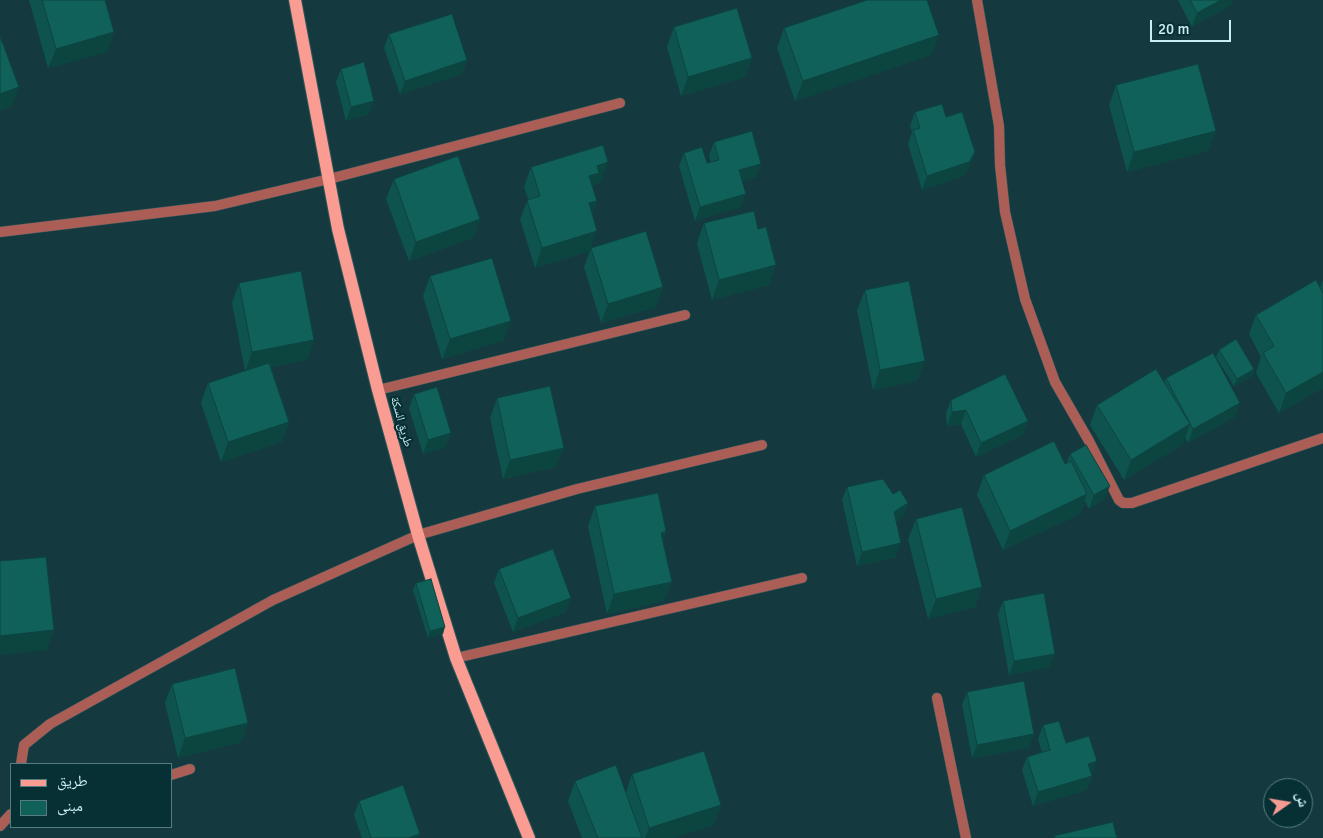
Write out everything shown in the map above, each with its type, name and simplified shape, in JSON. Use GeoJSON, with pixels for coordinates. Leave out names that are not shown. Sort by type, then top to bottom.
{"type":"FeatureCollection","features":[{"type":"Feature","properties":{"kind":"main road","name":"طريق السكة"},"geometry":{"type":"LineString","coordinates":[[295,0],[338,229],[378,390],[418,535],[456,658],[529,838]]}},
{"type":"Feature","properties":{"kind":"street"},"geometry":{"type":"LineString","coordinates":[[977,0],[999,126],[1000,165],[1005,212],[1025,299],[1055,382],[1089,441],[1119,500],[1123,503],[1132,503],[1323,438]]}},
{"type":"Feature","properties":{"kind":"street"},"geometry":{"type":"LineString","coordinates":[[0,232],[215,206],[328,179],[620,103]]}},
{"type":"Feature","properties":{"kind":"street"},"geometry":{"type":"LineString","coordinates":[[378,390],[685,315]]}},
{"type":"Feature","properties":{"kind":"street"},"geometry":{"type":"LineString","coordinates":[[21,763],[24,745],[50,724],[273,600],[418,535],[576,489],[762,445]]}},
{"type":"Feature","properties":{"kind":"street"},"geometry":{"type":"LineString","coordinates":[[456,658],[802,578]]}},
{"type":"Feature","properties":{"kind":"street"},"geometry":{"type":"LineString","coordinates":[[937,698],[966,838]]}},
{"type":"Feature","properties":{"kind":"street"},"geometry":{"type":"LineString","coordinates":[[172,774],[190,769]]}},
{"type":"Feature","properties":{"kind":"street"},"geometry":{"type":"LineString","coordinates":[[0,826],[10,815]]}},
{"type":"Feature","properties":{"kind":"building"},"geometry":{"type":"Polygon","coordinates":[[[42,0],[105,0],[114,32],[56,49],[42,0]]]}},
{"type":"Feature","properties":{"kind":"building"},"geometry":{"type":"Polygon","coordinates":[[[867,0],[927,0],[939,35],[803,81],[784,28],[867,0]]]}},
{"type":"Feature","properties":{"kind":"building"},"geometry":{"type":"Polygon","coordinates":[[[1190,0],[1221,0],[1197,13],[1190,0]]]}},
{"type":"Feature","properties":{"kind":"building"},"geometry":{"type":"Polygon","coordinates":[[[737,8],[752,58],[688,77],[674,27],[737,8]]]}},
{"type":"Feature","properties":{"kind":"building"},"geometry":{"type":"Polygon","coordinates":[[[452,14],[467,60],[405,81],[389,34],[452,14]]]}},
{"type":"Feature","properties":{"kind":"building"},"geometry":{"type":"Polygon","coordinates":[[[0,36],[19,87],[0,94],[0,36]]]}},
{"type":"Feature","properties":{"kind":"building"},"geometry":{"type":"Polygon","coordinates":[[[364,62],[374,101],[351,107],[341,69],[364,62]]]}},
{"type":"Feature","properties":{"kind":"building"},"geometry":{"type":"Polygon","coordinates":[[[1198,64],[1216,131],[1134,152],[1116,85],[1198,64]]]}},
{"type":"Feature","properties":{"kind":"building"},"geometry":{"type":"Polygon","coordinates":[[[942,104],[946,117],[962,112],[975,152],[969,162],[927,176],[913,130],[920,128],[915,112],[942,104]]]}},
{"type":"Feature","properties":{"kind":"building"},"geometry":{"type":"Polygon","coordinates":[[[752,131],[761,164],[739,170],[746,194],[700,207],[684,153],[702,147],[707,163],[719,160],[714,142],[752,131]]]}},
{"type":"Feature","properties":{"kind":"building"},"geometry":{"type":"Polygon","coordinates":[[[603,145],[608,162],[597,166],[599,173],[589,176],[597,201],[589,203],[597,231],[542,248],[527,200],[540,196],[531,167],[603,145]]]}},
{"type":"Feature","properties":{"kind":"building"},"geometry":{"type":"Polygon","coordinates":[[[458,156],[480,219],[416,242],[394,179],[458,156]]]}},
{"type":"Feature","properties":{"kind":"building"},"geometry":{"type":"Polygon","coordinates":[[[754,211],[758,229],[766,227],[776,265],[719,280],[704,223],[754,211]]]}},
{"type":"Feature","properties":{"kind":"building"},"geometry":{"type":"Polygon","coordinates":[[[646,231],[663,287],[608,304],[591,248],[646,231]]]}},
{"type":"Feature","properties":{"kind":"building"},"geometry":{"type":"Polygon","coordinates":[[[492,258],[511,321],[450,339],[430,276],[492,258]]]}},
{"type":"Feature","properties":{"kind":"building"},"geometry":{"type":"Polygon","coordinates":[[[301,271],[314,340],[252,352],[239,283],[301,271]]]}},
{"type":"Feature","properties":{"kind":"building"},"geometry":{"type":"Polygon","coordinates":[[[1316,280],[1323,293],[1323,372],[1286,393],[1263,353],[1274,346],[1256,315],[1316,280]]]}},
{"type":"Feature","properties":{"kind":"building"},"geometry":{"type":"Polygon","coordinates":[[[909,281],[925,361],[880,370],[865,290],[909,281]]]}},
{"type":"Feature","properties":{"kind":"building"},"geometry":{"type":"Polygon","coordinates":[[[1236,339],[1254,369],[1237,379],[1219,350],[1236,339]]]}},
{"type":"Feature","properties":{"kind":"building"},"geometry":{"type":"Polygon","coordinates":[[[1213,353],[1240,403],[1193,429],[1166,378],[1213,353]]]}},
{"type":"Feature","properties":{"kind":"building"},"geometry":{"type":"Polygon","coordinates":[[[269,363],[289,422],[228,442],[208,383],[269,363]]]}},
{"type":"Feature","properties":{"kind":"building"},"geometry":{"type":"Polygon","coordinates":[[[1156,369],[1190,424],[1131,460],[1097,405],[1156,369]]]}},
{"type":"Feature","properties":{"kind":"building"},"geometry":{"type":"Polygon","coordinates":[[[1005,374],[1028,421],[981,443],[966,410],[952,412],[951,400],[1005,374]]]}},
{"type":"Feature","properties":{"kind":"building"},"geometry":{"type":"Polygon","coordinates":[[[550,386],[564,448],[510,460],[497,398],[550,386]]]}},
{"type":"Feature","properties":{"kind":"building"},"geometry":{"type":"Polygon","coordinates":[[[437,387],[451,433],[428,440],[414,394],[437,387]]]}},
{"type":"Feature","properties":{"kind":"building"},"geometry":{"type":"Polygon","coordinates":[[[1054,441],[1065,464],[1071,461],[1087,494],[1010,531],[984,475],[1054,441]]]}},
{"type":"Feature","properties":{"kind":"building"},"geometry":{"type":"Polygon","coordinates":[[[1086,445],[1110,486],[1094,495],[1070,454],[1086,445]]]}},
{"type":"Feature","properties":{"kind":"building"},"geometry":{"type":"Polygon","coordinates":[[[883,479],[893,494],[900,490],[908,503],[894,512],[901,543],[862,552],[847,487],[883,479]]]}},
{"type":"Feature","properties":{"kind":"building"},"geometry":{"type":"Polygon","coordinates":[[[658,493],[666,531],[661,533],[672,582],[614,594],[595,506],[658,493]]]}},
{"type":"Feature","properties":{"kind":"building"},"geometry":{"type":"Polygon","coordinates":[[[962,507],[982,587],[936,599],[916,519],[962,507]]]}},
{"type":"Feature","properties":{"kind":"building"},"geometry":{"type":"Polygon","coordinates":[[[553,549],[571,598],[518,618],[499,569],[553,549]]]}},
{"type":"Feature","properties":{"kind":"building"},"geometry":{"type":"Polygon","coordinates":[[[46,557],[54,630],[0,636],[0,561],[46,557]]]}},
{"type":"Feature","properties":{"kind":"building"},"geometry":{"type":"Polygon","coordinates":[[[431,579],[445,627],[430,631],[416,583],[431,579]]]}},
{"type":"Feature","properties":{"kind":"building"},"geometry":{"type":"Polygon","coordinates":[[[1044,593],[1055,654],[1014,661],[1003,601],[1044,593]]]}},
{"type":"Feature","properties":{"kind":"building"},"geometry":{"type":"Polygon","coordinates":[[[235,668],[248,723],[185,738],[172,684],[235,668]]]}},
{"type":"Feature","properties":{"kind":"building"},"geometry":{"type":"Polygon","coordinates":[[[1024,681],[1034,734],[977,745],[967,692],[1024,681]]]}},
{"type":"Feature","properties":{"kind":"building"},"geometry":{"type":"Polygon","coordinates":[[[1059,721],[1066,743],[1089,736],[1097,761],[1088,764],[1092,776],[1038,792],[1027,757],[1050,750],[1043,725],[1059,721]]]}},
{"type":"Feature","properties":{"kind":"building"},"geometry":{"type":"Polygon","coordinates":[[[704,751],[721,805],[649,828],[632,774],[704,751]]]}},
{"type":"Feature","properties":{"kind":"building"},"geometry":{"type":"Polygon","coordinates":[[[616,765],[642,838],[598,838],[575,781],[616,765]]]}},
{"type":"Feature","properties":{"kind":"building"},"geometry":{"type":"Polygon","coordinates":[[[403,785],[420,834],[408,838],[371,838],[359,801],[403,785]]]}},
{"type":"Feature","properties":{"kind":"building"},"geometry":{"type":"Polygon","coordinates":[[[1113,822],[1117,838],[1055,838],[1054,836],[1113,822]]]}}]}
